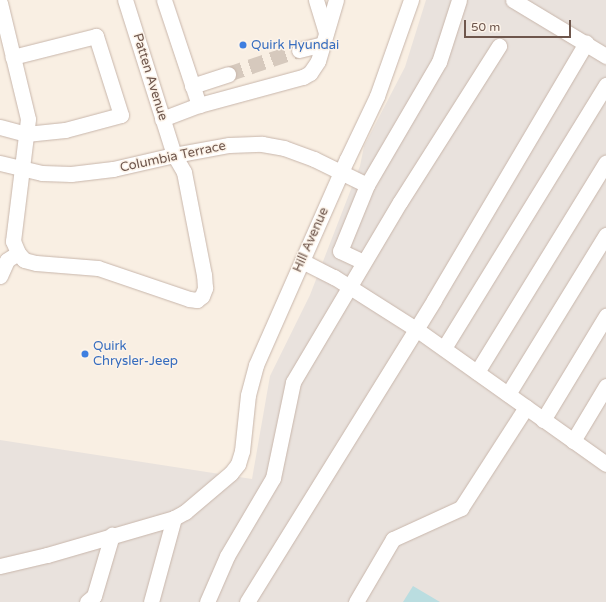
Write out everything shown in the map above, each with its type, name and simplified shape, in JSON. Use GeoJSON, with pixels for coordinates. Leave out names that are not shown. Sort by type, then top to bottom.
{"type":"FeatureCollection","features":[{"type":"Feature","properties":{"kind":"street","name":"Patten Avenue"},"geometry":{"type":"LineString","coordinates":[[18,253],[24,260],[36,263],[98,268],[189,299],[197,300],[202,296],[205,288],[204,275],[184,172],[174,155],[125,0]]}},
{"type":"Feature","properties":{"kind":"street"},"geometry":{"type":"LineString","coordinates":[[164,0],[198,105]]}},
{"type":"Feature","properties":{"kind":"street"},"geometry":{"type":"LineString","coordinates":[[316,0],[324,38]]}},
{"type":"Feature","properties":{"kind":"street"},"geometry":{"type":"LineString","coordinates":[[162,119],[198,105],[303,78],[310,73],[318,60],[336,0]]}},
{"type":"Feature","properties":{"kind":"street","name":"Hill Avenue"},"geometry":{"type":"LineString","coordinates":[[0,566],[47,555],[174,518],[185,512],[224,482],[232,473],[240,457],[252,375],[341,172],[377,96],[412,0]]}},
{"type":"Feature","properties":{"kind":"street"},"geometry":{"type":"LineString","coordinates":[[364,262],[340,251],[367,185],[439,62],[459,0]]}},
{"type":"Feature","properties":{"kind":"street"},"geometry":{"type":"LineString","coordinates":[[513,0],[606,56]]}},
{"type":"Feature","properties":{"kind":"street"},"geometry":{"type":"LineString","coordinates":[[0,3],[28,118],[12,241],[18,253],[7,260],[0,276]]}},
{"type":"Feature","properties":{"kind":"street"},"geometry":{"type":"LineString","coordinates":[[0,127],[26,134],[65,130],[121,115],[96,36],[13,57]]}},
{"type":"Feature","properties":{"kind":"street"},"geometry":{"type":"LineString","coordinates":[[298,50],[324,38]]}},
{"type":"Feature","properties":{"kind":"street"},"geometry":{"type":"LineString","coordinates":[[247,602],[416,329],[586,43]]}},
{"type":"Feature","properties":{"kind":"street"},"geometry":{"type":"LineString","coordinates":[[207,602],[227,556],[273,478],[293,382],[400,202],[499,46]]}},
{"type":"Feature","properties":{"kind":"street"},"geometry":{"type":"LineString","coordinates":[[192,86],[228,74]]}},
{"type":"Feature","properties":{"kind":"street"},"geometry":{"type":"LineString","coordinates":[[444,348],[606,85]]}},
{"type":"Feature","properties":{"kind":"street","name":"Columbia Terrace"},"geometry":{"type":"LineString","coordinates":[[0,164],[52,173],[90,172],[113,169],[174,155],[229,145],[262,144],[295,151],[367,185]]}},
{"type":"Feature","properties":{"kind":"street"},"geometry":{"type":"LineString","coordinates":[[476,372],[606,162]]}},
{"type":"Feature","properties":{"kind":"street"},"geometry":{"type":"LineString","coordinates":[[508,394],[606,235]]}},
{"type":"Feature","properties":{"kind":"street"},"geometry":{"type":"LineString","coordinates":[[302,262],[327,273],[416,329],[605,463]]}},
{"type":"Feature","properties":{"kind":"street"},"geometry":{"type":"LineString","coordinates":[[543,420],[606,316]]}},
{"type":"Feature","properties":{"kind":"street"},"geometry":{"type":"LineString","coordinates":[[573,441],[606,386]]}},
{"type":"Feature","properties":{"kind":"street"},"geometry":{"type":"LineString","coordinates":[[356,602],[393,539],[461,508],[526,407]]}},
{"type":"Feature","properties":{"kind":"street"},"geometry":{"type":"LineString","coordinates":[[152,602],[174,518]]}},
{"type":"Feature","properties":{"kind":"street"},"geometry":{"type":"LineString","coordinates":[[87,602],[94,596],[112,536]]}},
{"type":"Feature","properties":{"kind":"shaded area"},"geometry":{"type":"Polygon","coordinates":[[[426,0],[606,0],[606,602],[0,602],[0,440],[252,479],[270,376],[310,295],[360,166],[364,146],[405,67],[426,0]]]}},
{"type":"Feature","properties":{"kind":"water"},"geometry":{"type":"Polygon","coordinates":[[[413,586],[440,602],[403,602],[413,586]]]}},
{"type":"Feature","properties":{"kind":"tunnel"},"geometry":{"type":"LineString","coordinates":[[228,74],[299,50]]}},
{"type":"Feature","properties":{"kind":"place","name":"Quirk Hyundai"},"geometry":{"type":"Point","coordinates":[243,45]}},
{"type":"Feature","properties":{"kind":"place","name":"Quirk Chrysler-Jeep"},"geometry":{"type":"Point","coordinates":[85,354]}}]}
